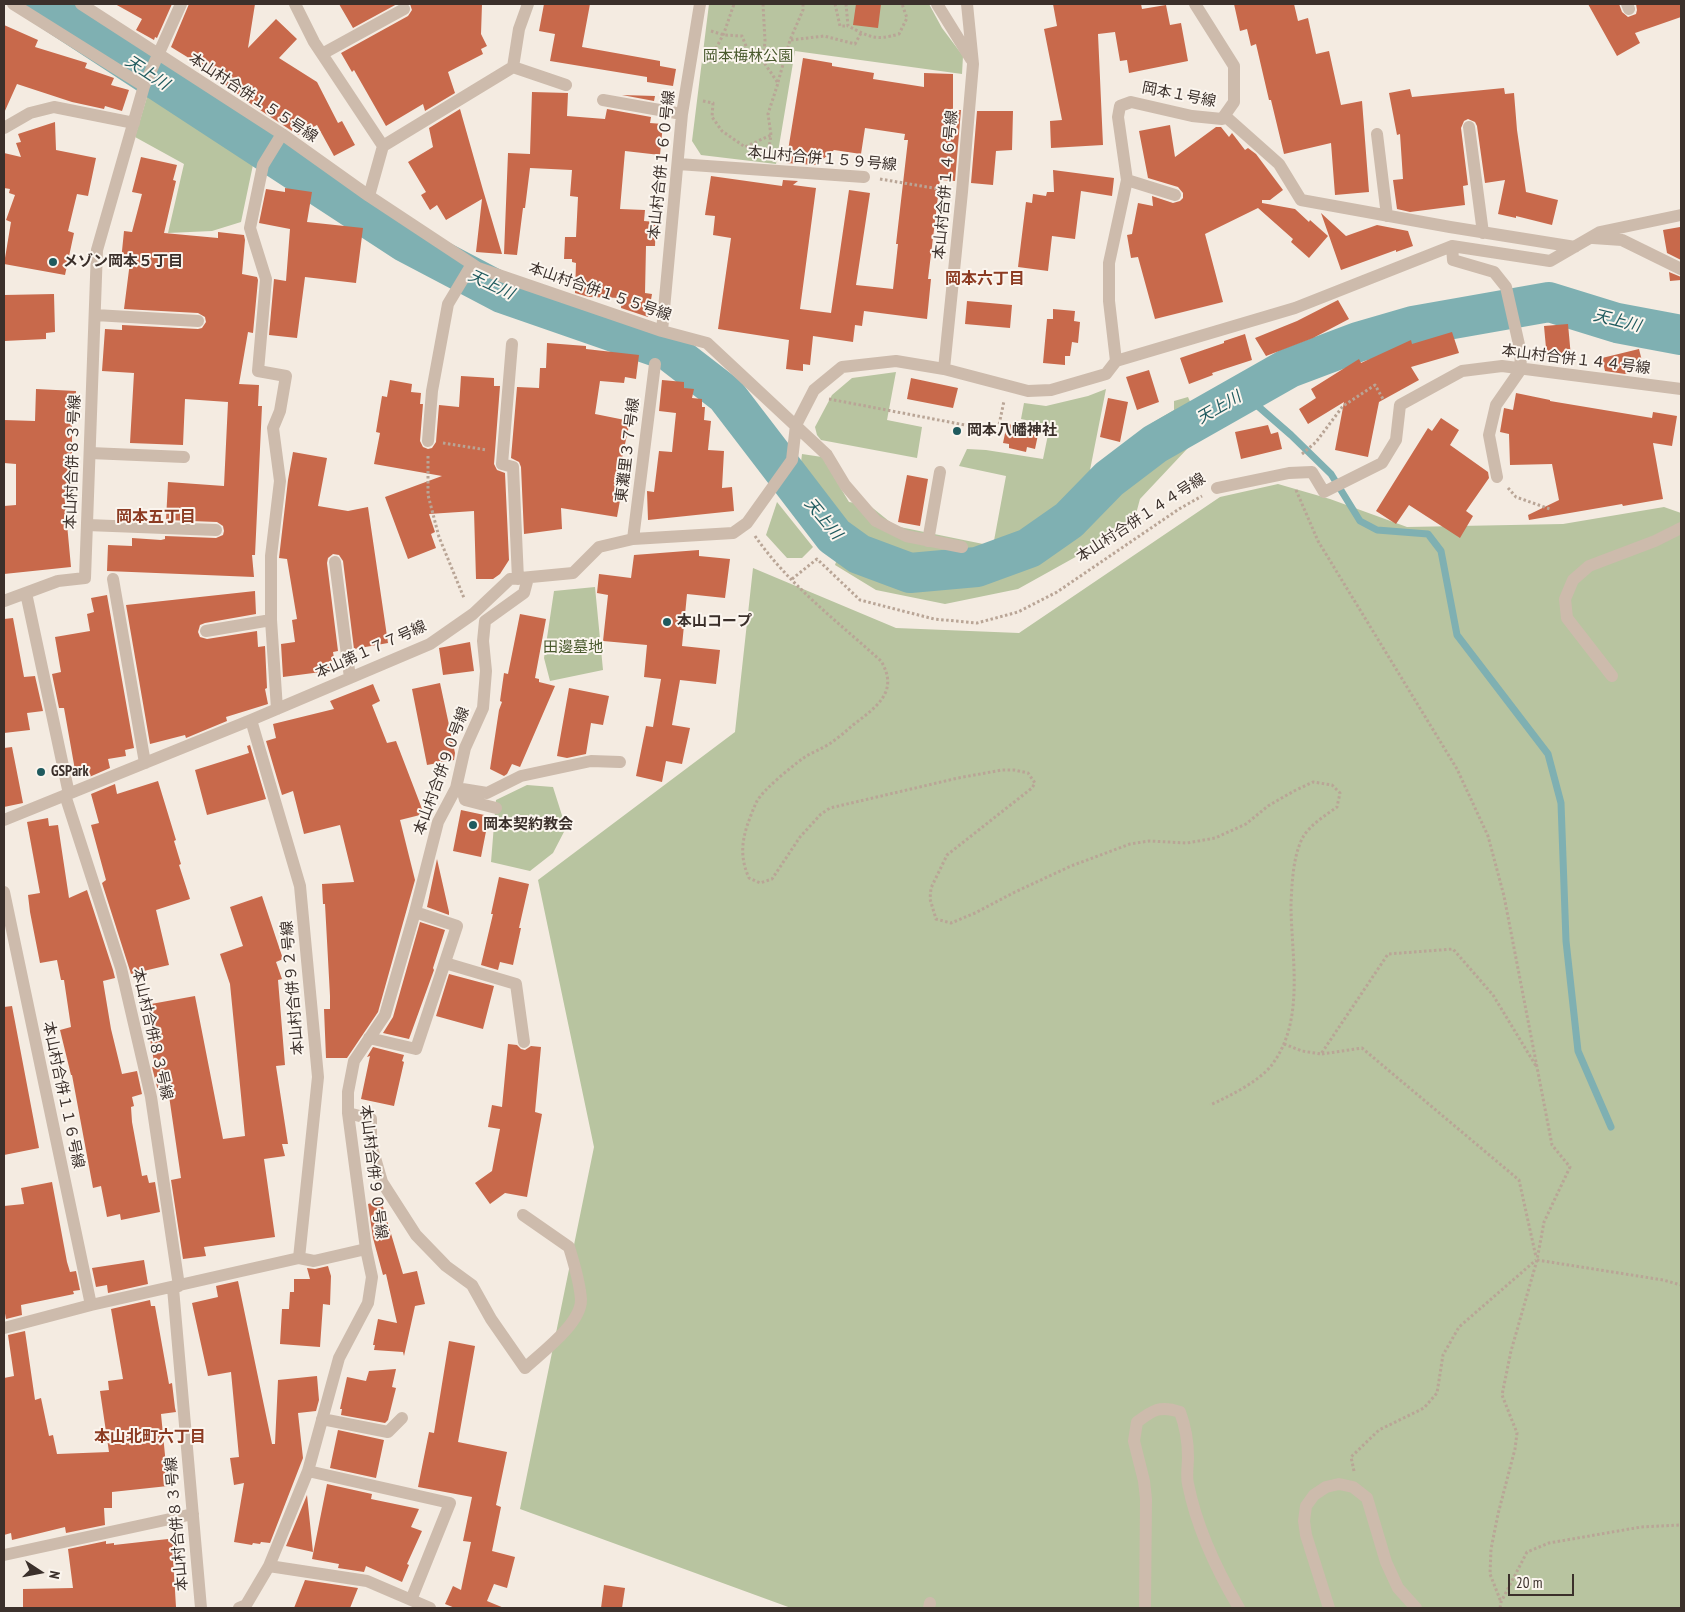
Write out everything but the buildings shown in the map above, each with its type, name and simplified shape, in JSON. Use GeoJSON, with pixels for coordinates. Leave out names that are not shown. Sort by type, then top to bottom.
{"type":"FeatureCollection","features":[{"type":"Feature","properties":{"kind":"street"},"geometry":{"type":"LineString","coordinates":[[13,4],[139,84]]}},
{"type":"Feature","properties":{"kind":"street","name":"本山村合併１５５号線"},"geometry":{"type":"LineString","coordinates":[[81,4],[282,134],[471,266],[662,331],[708,343],[827,455],[845,485],[876,521],[906,536],[962,547]]}},
{"type":"Feature","properties":{"kind":"street","name":"本山村合併８３号線"},"geometry":{"type":"LineString","coordinates":[[181,4],[157,54],[139,84],[134,122],[97,250],[85,578],[58,581],[26,592],[67,795],[121,968],[151,1097],[176,1287],[192,1514],[201,1608]]}},
{"type":"Feature","properties":{"kind":"street"},"geometry":{"type":"LineString","coordinates":[[295,4],[322,54],[383,146]]}},
{"type":"Feature","properties":{"kind":"street"},"geometry":{"type":"LineString","coordinates":[[369,196],[383,146],[513,67],[519,29],[528,4]]}},
{"type":"Feature","properties":{"kind":"street","name":"本山村合併１６０号線"},"geometry":{"type":"LineString","coordinates":[[662,331],[682,114],[700,4]]}},
{"type":"Feature","properties":{"kind":"street"},"geometry":{"type":"LineString","coordinates":[[938,4],[974,64]]}},
{"type":"Feature","properties":{"kind":"street","name":"本山村合併１４６号線"},"geometry":{"type":"LineString","coordinates":[[944,369],[974,64],[967,4]]}},
{"type":"Feature","properties":{"kind":"street","name":"岡本１号線"},"geometry":{"type":"LineString","coordinates":[[1127,180],[1118,117],[1120,106],[1131,102],[1192,116],[1222,119],[1234,102],[1234,66],[1195,4]]}},
{"type":"Feature","properties":{"kind":"street"},"geometry":{"type":"LineString","coordinates":[[322,54],[404,8]]}},
{"type":"Feature","properties":{"kind":"street"},"geometry":{"type":"LineString","coordinates":[[513,67],[566,85]]}},
{"type":"Feature","properties":{"kind":"street"},"geometry":{"type":"LineString","coordinates":[[603,100],[682,114]]}},
{"type":"Feature","properties":{"kind":"street"},"geometry":{"type":"LineString","coordinates":[[4,128],[30,113],[54,107],[134,122]]}},
{"type":"Feature","properties":{"kind":"street"},"geometry":{"type":"LineString","coordinates":[[1225,116],[1279,164],[1302,200],[1483,233],[1575,247]]}},
{"type":"Feature","properties":{"kind":"street"},"geometry":{"type":"LineString","coordinates":[[1469,127],[1483,233]]}},
{"type":"Feature","properties":{"kind":"street"},"geometry":{"type":"LineString","coordinates":[[277,709],[271,620],[271,556],[280,481],[273,428],[280,411],[286,376],[258,372],[266,279],[250,228],[262,165],[282,134]]}},
{"type":"Feature","properties":{"kind":"street"},"geometry":{"type":"LineString","coordinates":[[1377,134],[1386,216]]}},
{"type":"Feature","properties":{"kind":"street","name":"本山村合併１５９号線"},"geometry":{"type":"LineString","coordinates":[[678,164],[864,177]]}},
{"type":"Feature","properties":{"kind":"street"},"geometry":{"type":"LineString","coordinates":[[1116,361],[1108,301],[1109,263],[1127,180],[1175,195]]}},
{"type":"Feature","properties":{"kind":"street"},"geometry":{"type":"LineString","coordinates":[[796,425],[814,390],[842,367],[896,361],[944,369],[1028,391],[1051,390],[1106,374],[1116,361],[1295,308],[1452,246],[1550,261],[1600,232],[1681,214]]}},
{"type":"Feature","properties":{"kind":"street"},"geometry":{"type":"LineString","coordinates":[[1591,238],[1622,240],[1681,269]]}},
{"type":"Feature","properties":{"kind":"street"},"geometry":{"type":"LineString","coordinates":[[1452,246],[1453,260],[1494,272],[1506,287],[1520,349],[1521,369],[1496,405],[1489,435],[1497,477]]}},
{"type":"Feature","properties":{"kind":"street"},"geometry":{"type":"LineString","coordinates":[[428,441],[432,391],[448,304],[471,266]]}},
{"type":"Feature","properties":{"kind":"street"},"geometry":{"type":"LineString","coordinates":[[95,315],[198,321]]}},
{"type":"Feature","properties":{"kind":"street"},"geometry":{"type":"LineString","coordinates":[[512,344],[502,464],[513,467],[523,578]]}},
{"type":"Feature","properties":{"kind":"street","name":"東灘里３７号線"},"geometry":{"type":"LineString","coordinates":[[633,539],[655,364]]}},
{"type":"Feature","properties":{"kind":"street","name":"本山村合併１４４号線"},"geometry":{"type":"LineString","coordinates":[[1217,488],[1289,474],[1312,472],[1324,492],[1382,463],[1396,440],[1400,405],[1462,371],[1502,366],[1681,390]]}},
{"type":"Feature","properties":{"kind":"street","name":"本山第１７７号線"},"geometry":{"type":"LineString","coordinates":[[4,820],[251,720],[430,644],[473,614],[510,579],[574,573],[600,547],[633,539],[733,533],[747,523],[792,460],[796,425]]}},
{"type":"Feature","properties":{"kind":"street"},"geometry":{"type":"LineString","coordinates":[[90,453],[184,457]]}},
{"type":"Feature","properties":{"kind":"street"},"geometry":{"type":"LineString","coordinates":[[928,541],[940,472]]}},
{"type":"Feature","properties":{"kind":"street"},"geometry":{"type":"LineString","coordinates":[[87,526],[216,530]]}},
{"type":"Feature","properties":{"kind":"street"},"geometry":{"type":"LineString","coordinates":[[1612,676],[1567,618],[1565,599],[1573,580],[1589,566],[1655,541],[1681,528]]}},
{"type":"Feature","properties":{"kind":"street"},"geometry":{"type":"LineString","coordinates":[[335,562],[350,678]]}},
{"type":"Feature","properties":{"kind":"street","name":"本山村合併９０号線"},"geometry":{"type":"LineString","coordinates":[[239,1608],[246,1605],[269,1566],[308,1472],[339,1358],[368,1303],[372,1277],[366,1250],[348,1113],[348,1092],[354,1061],[385,1015],[415,912],[438,822],[459,789],[465,748],[483,708],[486,671],[482,641],[485,621],[524,593],[523,578]]}},
{"type":"Feature","properties":{"kind":"street"},"geometry":{"type":"LineString","coordinates":[[113,579],[145,763]]}},
{"type":"Feature","properties":{"kind":"street"},"geometry":{"type":"LineString","coordinates":[[4,601],[26,592]]}},
{"type":"Feature","properties":{"kind":"street"},"geometry":{"type":"LineString","coordinates":[[206,631],[271,620]]}},
{"type":"Feature","properties":{"kind":"street","name":"本山村合併９２号線"},"geometry":{"type":"LineString","coordinates":[[251,720],[300,886],[318,1076],[299,1258]]}},
{"type":"Feature","properties":{"kind":"street"},"geometry":{"type":"LineString","coordinates":[[459,789],[487,793],[521,776],[591,761],[620,762]]}},
{"type":"Feature","properties":{"kind":"street"},"geometry":{"type":"LineString","coordinates":[[459,789],[465,800],[496,808]]}},
{"type":"Feature","properties":{"kind":"street","name":"本山村合併１１６号線"},"geometry":{"type":"LineString","coordinates":[[4,892],[91,1305]]}},
{"type":"Feature","properties":{"kind":"street"},"geometry":{"type":"LineString","coordinates":[[369,1038],[416,1049],[458,926],[415,912]]}},
{"type":"Feature","properties":{"kind":"street"},"geometry":{"type":"LineString","coordinates":[[445,964],[516,984],[524,1042]]}},
{"type":"Feature","properties":{"kind":"street"},"geometry":{"type":"LineString","coordinates":[[348,1113],[371,1119],[371,1144],[382,1182],[416,1235],[446,1266],[472,1285],[491,1319],[525,1368],[562,1334],[576,1317],[581,1302],[577,1276],[569,1247],[523,1215]]}},
{"type":"Feature","properties":{"kind":"street"},"geometry":{"type":"LineString","coordinates":[[4,1328],[91,1305],[299,1258],[314,1261],[366,1250]]}},
{"type":"Feature","properties":{"kind":"street"},"geometry":{"type":"LineString","coordinates":[[1145,1608],[1146,1499],[1144,1481],[1134,1441],[1138,1422],[1150,1412],[1167,1408],[1180,1412],[1186,1429],[1188,1482],[1195,1512],[1219,1573],[1239,1608]]}},
{"type":"Feature","properties":{"kind":"street"},"geometry":{"type":"LineString","coordinates":[[322,1419],[388,1432],[402,1418]]}},
{"type":"Feature","properties":{"kind":"street"},"geometry":{"type":"LineString","coordinates":[[308,1472],[450,1504],[411,1600]]}},
{"type":"Feature","properties":{"kind":"street"},"geometry":{"type":"LineString","coordinates":[[1330,1608],[1306,1535],[1304,1521],[1306,1506],[1314,1495],[1326,1487],[1339,1484],[1353,1487],[1367,1498],[1386,1562],[1398,1588],[1416,1608]]}},
{"type":"Feature","properties":{"kind":"street"},"geometry":{"type":"LineString","coordinates":[[4,1555],[192,1514]]}},
{"type":"Feature","properties":{"kind":"street"},"geometry":{"type":"LineString","coordinates":[[269,1566],[368,1581],[430,1608]]}},
{"type":"Feature","properties":{"kind":"path"},"geometry":{"type":"LineString","coordinates":[[708,64],[724,35],[734,4]]}},
{"type":"Feature","properties":{"kind":"path"},"geometry":{"type":"LineString","coordinates":[[763,4],[765,41],[763,61]]}},
{"type":"Feature","properties":{"kind":"path"},"geometry":{"type":"LineString","coordinates":[[766,170],[772,135],[768,114],[790,40],[803,10],[803,4]]}},
{"type":"Feature","properties":{"kind":"path"},"geometry":{"type":"LineString","coordinates":[[835,4],[840,26],[848,26],[869,37],[884,39],[899,34],[907,18],[902,4]]}},
{"type":"Feature","properties":{"kind":"path"},"geometry":{"type":"LineString","coordinates":[[846,4],[848,26]]}},
{"type":"Feature","properties":{"kind":"path"},"geometry":{"type":"LineString","coordinates":[[707,30],[724,35],[742,36],[750,56],[763,61],[778,83]]}},
{"type":"Feature","properties":{"kind":"path"},"geometry":{"type":"LineString","coordinates":[[790,40],[824,36],[855,44],[862,33]]}},
{"type":"Feature","properties":{"kind":"path"},"geometry":{"type":"LineString","coordinates":[[702,110],[703,99],[713,103],[712,117],[722,131],[745,147],[772,135]]}},
{"type":"Feature","properties":{"kind":"path","name":"本山村合併１５９号線"},"geometry":{"type":"LineString","coordinates":[[864,177],[962,192]]}},
{"type":"Feature","properties":{"kind":"path"},"geometry":{"type":"LineString","coordinates":[[1302,454],[1316,442],[1343,406],[1375,385]]}},
{"type":"Feature","properties":{"kind":"path"},"geometry":{"type":"LineString","coordinates":[[840,401],[991,430],[999,425],[1007,386]]}},
{"type":"Feature","properties":{"kind":"path"},"geometry":{"type":"LineString","coordinates":[[473,614],[468,608],[439,537],[428,496],[428,441],[503,453]]}},
{"type":"Feature","properties":{"kind":"path"},"geometry":{"type":"LineString","coordinates":[[1289,474],[1318,542],[1457,769],[1488,836],[1504,896],[1552,1145],[1570,1167],[1544,1222],[1537,1260],[1511,1350],[1502,1395],[1517,1433],[1516,1449],[1498,1514],[1491,1549],[1490,1574],[1501,1602]]}},
{"type":"Feature","properties":{"kind":"path"},"geometry":{"type":"LineString","coordinates":[[1497,477],[1516,497],[1550,509]]}},
{"type":"Feature","properties":{"kind":"path","name":"本山村合併１４４号線"},"geometry":{"type":"LineString","coordinates":[[792,578],[818,559],[860,600],[934,619],[977,623],[1018,612],[1057,592],[1179,509],[1217,488]]}},
{"type":"Feature","properties":{"kind":"path"},"geometry":{"type":"LineString","coordinates":[[747,523],[767,554],[816,605],[881,661],[887,671],[888,684],[884,696],[873,710],[829,744],[804,758],[782,776],[758,800],[742,842],[743,865],[749,878],[760,883],[772,879],[800,837],[821,814],[830,808],[958,778],[1002,770],[1028,773],[1035,783],[1032,788],[947,855],[937,873],[931,888],[931,907],[936,920],[951,923],[1071,866],[1130,844],[1149,841],[1187,843],[1215,838],[1246,824],[1268,806],[1294,790],[1313,782],[1332,785],[1340,793],[1337,807],[1304,835],[1298,848],[1292,883],[1291,932],[1294,984],[1292,1018],[1284,1044],[1270,1067],[1264,1072],[1231,1095],[1210,1105]]}},
{"type":"Feature","properties":{"kind":"path"},"geometry":{"type":"LineString","coordinates":[[1322,1054],[1388,954],[1453,949],[1493,995],[1538,1068]]}},
{"type":"Feature","properties":{"kind":"path"},"geometry":{"type":"LineString","coordinates":[[1284,1044],[1302,1051],[1322,1054],[1362,1048],[1519,1180],[1537,1260]]}},
{"type":"Feature","properties":{"kind":"path"},"geometry":{"type":"LineString","coordinates":[[1353,1487],[1354,1471],[1351,1457],[1379,1430],[1424,1408],[1437,1392],[1443,1354],[1459,1326],[1537,1260],[1663,1280],[1681,1285]]}},
{"type":"Feature","properties":{"kind":"path"},"geometry":{"type":"LineString","coordinates":[[1500,1608],[1501,1602],[1527,1552],[1549,1543],[1641,1527],[1681,1525]]}},
{"type":"Feature","properties":{"kind":"green space","name":"岡本梅林公園"},"geometry":{"type":"Polygon","coordinates":[[[709,4],[929,4],[942,28],[963,56],[962,74],[795,51],[776,164],[701,155],[692,141],[709,4]]]}},
{"type":"Feature","properties":{"kind":"green space"},"geometry":{"type":"Polygon","coordinates":[[[149,90],[254,160],[241,222],[212,231],[168,233],[184,164],[135,137],[149,90]]]}},
{"type":"Feature","properties":{"kind":"green space"},"geometry":{"type":"Polygon","coordinates":[[[896,372],[887,420],[922,427],[917,458],[821,440],[817,435],[815,427],[832,395],[852,378],[896,372]]]}},
{"type":"Feature","properties":{"kind":"green space"},"geometry":{"type":"Polygon","coordinates":[[[1106,389],[1090,470],[1144,443],[1152,423],[1174,410],[1174,401],[1188,397],[1203,432],[1140,499],[1133,525],[1018,589],[945,604],[876,590],[835,565],[837,559],[897,580],[937,587],[953,577],[936,564],[882,548],[831,516],[799,479],[802,454],[822,457],[849,502],[869,505],[895,526],[993,546],[1006,476],[959,466],[967,449],[1043,459],[1050,425],[1021,419],[1024,403],[1046,406],[1088,396],[1106,389]]]}},
{"type":"Feature","properties":{"kind":"green space"},"geometry":{"type":"Polygon","coordinates":[[[1278,484],[1330,499],[1407,527],[1563,524],[1664,507],[1681,513],[1681,1608],[791,1608],[520,1509],[594,1147],[538,880],[735,732],[753,568],[896,628],[1019,633],[1220,497],[1278,484]]]}},
{"type":"Feature","properties":{"kind":"green space"},"geometry":{"type":"Polygon","coordinates":[[[777,502],[813,547],[802,558],[787,558],[766,535],[777,502]]]}},
{"type":"Feature","properties":{"kind":"green space","name":"田邊墓地"},"geometry":{"type":"Polygon","coordinates":[[[595,587],[603,670],[550,681],[544,658],[554,591],[595,587]]]}},
{"type":"Feature","properties":{"kind":"green space"},"geometry":{"type":"Polygon","coordinates":[[[527,785],[553,787],[566,828],[553,853],[530,871],[491,862],[496,800],[527,785]]]}},
{"type":"Feature","properties":{"kind":"waterway","name":"天上川"},"geometry":{"type":"LineString","coordinates":[[41,4],[405,242],[502,293],[669,351],[726,395],[834,536],[859,554],[910,573],[977,567],[1029,548],[1069,520],[1109,479],[1155,444],[1289,368],[1358,342],[1413,326],[1549,302],[1617,323],[1681,335]]}},
{"type":"Feature","properties":{"kind":"waterway"},"geometry":{"type":"LineString","coordinates":[[1244,394],[1291,435],[1331,474],[1360,521],[1377,530],[1428,534],[1441,551],[1457,635],[1548,754],[1561,803],[1566,941],[1578,1051],[1611,1127]]}},
{"type":"Feature","properties":{"kind":"place","name":"メゾン岡本５丁目"},"geometry":{"type":"Point","coordinates":[53,262]}},
{"type":"Feature","properties":{"kind":"place","name":"岡本八幡神社"},"geometry":{"type":"Point","coordinates":[957,431]}},
{"type":"Feature","properties":{"kind":"place","name":"本山コープ"},"geometry":{"type":"Point","coordinates":[667,622]}},
{"type":"Feature","properties":{"kind":"place","name":"GSPark"},"geometry":{"type":"Point","coordinates":[41,772]}},
{"type":"Feature","properties":{"kind":"place","name":"岡本契約教会"},"geometry":{"type":"Point","coordinates":[473,825]}},
{"type":"Feature","properties":{"kind":"district","name":"岡本六丁目"},"geometry":{"type":"Point","coordinates":[985,279]}},
{"type":"Feature","properties":{"kind":"district","name":"岡本五丁目"},"geometry":{"type":"Point","coordinates":[156,517]}},
{"type":"Feature","properties":{"kind":"district","name":"本山北町六丁目"},"geometry":{"type":"Point","coordinates":[150,1437]}}]}
